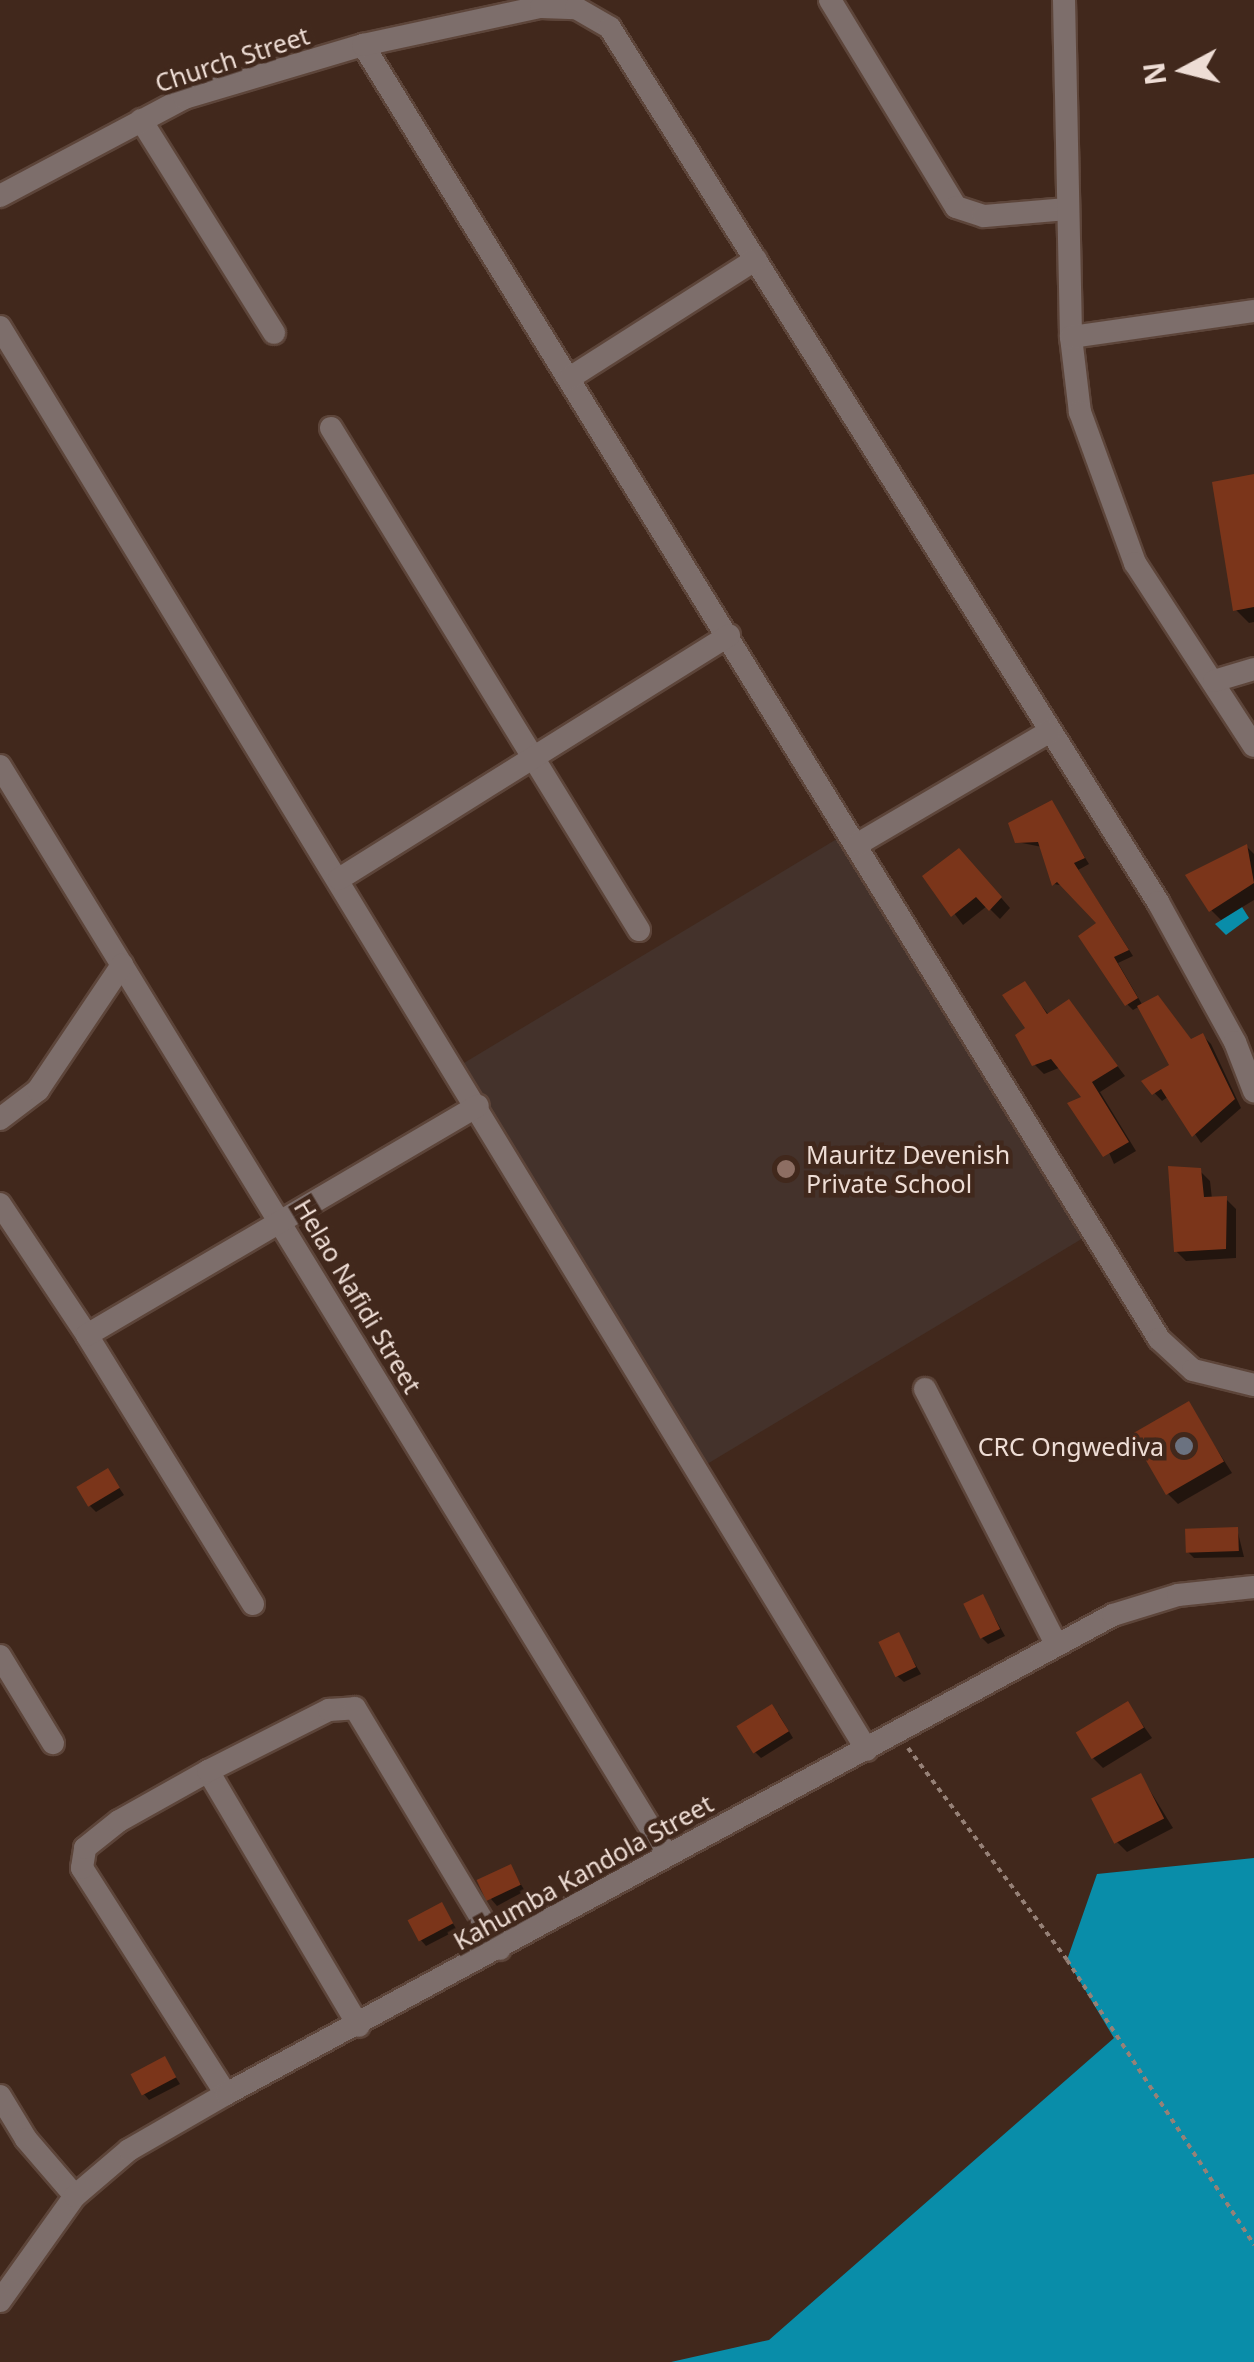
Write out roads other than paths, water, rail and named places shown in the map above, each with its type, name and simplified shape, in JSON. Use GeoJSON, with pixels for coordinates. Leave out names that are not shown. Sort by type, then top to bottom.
{"type":"FeatureCollection","features":[{"type":"Feature","properties":{"kind":"street"},"geometry":{"type":"LineString","coordinates":[[830,0],[956,206],[984,216],[1068,209]]}},
{"type":"Feature","properties":{"kind":"street"},"geometry":{"type":"LineString","coordinates":[[1064,0],[1070,337],[1080,412],[1135,563],[1254,746]]}},
{"type":"Feature","properties":{"kind":"street","name":"Church Street"},"geometry":{"type":"LineString","coordinates":[[0,196],[184,98],[363,45],[541,7],[576,8],[610,28],[756,259]]}},
{"type":"Feature","properties":{"kind":"street"},"geometry":{"type":"LineString","coordinates":[[363,45],[571,377],[1160,1340],[1193,1370],[1254,1386]]}},
{"type":"Feature","properties":{"kind":"street"},"geometry":{"type":"LineString","coordinates":[[141,120],[274,334]]}},
{"type":"Feature","properties":{"kind":"street"},"geometry":{"type":"LineString","coordinates":[[571,377],[756,259],[1158,902],[1254,1091]]}},
{"type":"Feature","properties":{"kind":"street"},"geometry":{"type":"LineString","coordinates":[[1070,337],[1254,311]]}},
{"type":"Feature","properties":{"kind":"street"},"geometry":{"type":"LineString","coordinates":[[0,327],[867,1750]]}},
{"type":"Feature","properties":{"kind":"street"},"geometry":{"type":"LineString","coordinates":[[331,428],[639,930]]}},
{"type":"Feature","properties":{"kind":"street"},"geometry":{"type":"LineString","coordinates":[[339,879],[730,636]]}},
{"type":"Feature","properties":{"kind":"street"},"geometry":{"type":"LineString","coordinates":[[1214,681],[1254,669]]}},
{"type":"Feature","properties":{"kind":"street"},"geometry":{"type":"LineString","coordinates":[[858,844],[1049,732]]}},
{"type":"Feature","properties":{"kind":"street","name":"Helao Nafidi Street"},"geometry":{"type":"LineString","coordinates":[[0,766],[667,1855]]}},
{"type":"Feature","properties":{"kind":"street"},"geometry":{"type":"LineString","coordinates":[[0,1119],[38,1090],[122,965]]}},
{"type":"Feature","properties":{"kind":"street"},"geometry":{"type":"LineString","coordinates":[[86,1335],[478,1106]]}},
{"type":"Feature","properties":{"kind":"street"},"geometry":{"type":"LineString","coordinates":[[0,1204],[252,1604]]}},
{"type":"Feature","properties":{"kind":"street"},"geometry":{"type":"LineString","coordinates":[[925,1389],[1056,1644]]}},
{"type":"Feature","properties":{"kind":"street","name":"Kahumba Kandola Street"},"geometry":{"type":"LineString","coordinates":[[0,2301],[74,2196],[129,2150],[226,2094],[500,1950],[667,1855],[1113,1615],[1178,1596],[1254,1586]]}},
{"type":"Feature","properties":{"kind":"street"},"geometry":{"type":"LineString","coordinates":[[0,1656],[53,1743]]}},
{"type":"Feature","properties":{"kind":"street"},"geometry":{"type":"LineString","coordinates":[[226,2094],[82,1868],[85,1848],[119,1821],[208,1771],[329,1710],[355,1708],[500,1950]]}},
{"type":"Feature","properties":{"kind":"street"},"geometry":{"type":"LineString","coordinates":[[208,1771],[359,2026]]}},
{"type":"Feature","properties":{"kind":"street"},"geometry":{"type":"LineString","coordinates":[[0,2096],[26,2139],[74,2196]]}},
{"type":"Feature","properties":{"kind":"water"},"geometry":{"type":"Polygon","coordinates":[[[1242,907],[1249,918],[1226,935],[1215,924],[1242,907]]]}},
{"type":"Feature","properties":{"kind":"water"},"geometry":{"type":"Polygon","coordinates":[[[1254,1858],[1254,2362],[671,2362],[769,2340],[1114,2038],[1067,1960],[1097,1874],[1254,1858]]]}},
{"type":"Feature","properties":{"kind":"place","name":"Mauritz Devenish Private School"},"geometry":{"type":"Point","coordinates":[786,1169]}},
{"type":"Feature","properties":{"kind":"place","name":"CRC Ongwediva"},"geometry":{"type":"Point","coordinates":[1184,1446]}}]}
